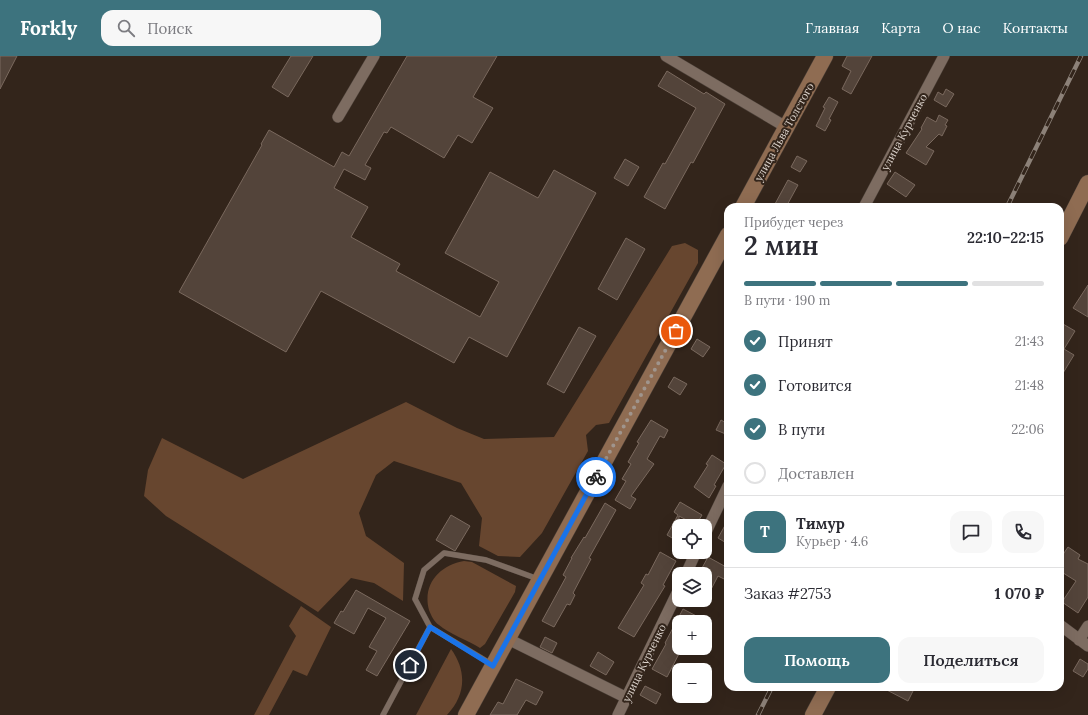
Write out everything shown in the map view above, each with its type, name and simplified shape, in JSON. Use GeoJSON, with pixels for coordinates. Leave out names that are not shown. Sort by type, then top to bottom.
{"type":"FeatureCollection","features":[{"type":"Feature","properties":{"kind":"main road","name":"улица Льва Толстого"},"geometry":{"type":"LineString","coordinates":[[745,203],[825,56]]}},
{"type":"Feature","properties":{"kind":"main road"},"geometry":{"type":"LineString","coordinates":[[1064,230],[1088,183]]}},
{"type":"Feature","properties":{"kind":"main road"},"geometry":{"type":"LineString","coordinates":[[466,715],[724,242]]}},
{"type":"Feature","properties":{"kind":"main road"},"geometry":{"type":"LineString","coordinates":[[813,715],[826,691]]}},
{"type":"Feature","properties":{"kind":"street"},"geometry":{"type":"LineString","coordinates":[[338,117],[374,56]]}},
{"type":"Feature","properties":{"kind":"street"},"geometry":{"type":"LineString","coordinates":[[666,56],[786,127]]}},
{"type":"Feature","properties":{"kind":"street","name":"улица Курченко"},"geometry":{"type":"LineString","coordinates":[[866,203],[944,56]]}},
{"type":"Feature","properties":{"kind":"street"},"geometry":{"type":"LineString","coordinates":[[712,519],[724,494]]}},
{"type":"Feature","properties":{"kind":"street","name":"улица Курченко"},"geometry":{"type":"LineString","coordinates":[[618,715],[672,604]]}},
{"type":"Feature","properties":{"kind":"street"},"geometry":{"type":"LineString","coordinates":[[1064,628],[1084,643],[1088,626]]}},
{"type":"Feature","properties":{"kind":"street"},"geometry":{"type":"LineString","coordinates":[[508,639],[627,698]]}},
{"type":"Feature","properties":{"kind":"lane"},"geometry":{"type":"LineString","coordinates":[[493,666],[430,627],[415,599],[424,570],[444,553],[486,560],[540,579]]}},
{"type":"Feature","properties":{"kind":"lane"},"geometry":{"type":"LineString","coordinates":[[383,715],[430,627]]}},
{"type":"Feature","properties":{"kind":"shaded area"},"geometry":{"type":"Polygon","coordinates":[[[685,243],[698,250],[698,263],[609,423],[596,425],[586,435],[588,451],[542,533],[520,557],[498,556],[479,546],[482,518],[461,483],[394,461],[376,475],[359,513],[366,536],[404,563],[403,601],[374,583],[351,578],[318,612],[166,516],[144,496],[148,470],[162,438],[243,479],[406,402],[457,428],[484,439],[554,437],[672,246],[685,243]]]}},
{"type":"Feature","properties":{"kind":"shaded area"},"geometry":{"type":"Polygon","coordinates":[[[464,561],[472,562],[516,586],[515,592],[485,644],[480,648],[437,624],[429,610],[428,592],[435,577],[447,567],[464,561]]]}},
{"type":"Feature","properties":{"kind":"shaded area"},"geometry":{"type":"Polygon","coordinates":[[[301,606],[331,627],[307,676],[293,670],[269,715],[254,715],[296,636],[289,626],[301,606]]]}},
{"type":"Feature","properties":{"kind":"shaded area"},"geometry":{"type":"Polygon","coordinates":[[[451,649],[460,666],[462,674],[461,691],[458,699],[447,715],[416,715],[451,649]]]}},
{"type":"Feature","properties":{"kind":"building"},"geometry":{"type":"Polygon","coordinates":[[[0,56],[17,56],[0,89],[0,56]]]}},
{"type":"Feature","properties":{"kind":"building"},"geometry":{"type":"Polygon","coordinates":[[[291,56],[313,56],[288,97],[272,87],[291,56]]]}},
{"type":"Feature","properties":{"kind":"building"},"geometry":{"type":"Polygon","coordinates":[[[407,56],[497,56],[473,97],[493,108],[472,143],[458,135],[444,158],[391,127],[387,133],[384,132],[365,165],[371,168],[365,180],[344,169],[334,188],[368,207],[351,237],[400,264],[396,271],[480,317],[499,282],[445,253],[490,172],[538,198],[554,170],[596,193],[507,357],[469,337],[454,363],[321,291],[286,352],[179,292],[269,130],[334,167],[342,152],[349,156],[407,56]]]}},
{"type":"Feature","properties":{"kind":"building"},"geometry":{"type":"Polygon","coordinates":[[[847,56],[872,56],[851,94],[842,89],[851,71],[842,66],[847,56]]]}},
{"type":"Feature","properties":{"kind":"building"},"geometry":{"type":"Polygon","coordinates":[[[667,71],[704,94],[706,92],[725,104],[693,163],[691,162],[665,209],[644,197],[663,163],[665,164],[696,108],[658,86],[667,71]]]}},
{"type":"Feature","properties":{"kind":"building"},"geometry":{"type":"Polygon","coordinates":[[[946,89],[954,94],[946,107],[934,100],[938,92],[943,95],[946,89]]]}},
{"type":"Feature","properties":{"kind":"building"},"geometry":{"type":"Polygon","coordinates":[[[829,97],[838,102],[829,119],[831,120],[825,131],[816,126],[825,108],[823,107],[829,97]]]}},
{"type":"Feature","properties":{"kind":"building"},"geometry":{"type":"Polygon","coordinates":[[[939,115],[948,120],[945,125],[947,126],[942,136],[939,134],[926,147],[934,151],[926,165],[906,153],[922,129],[921,128],[927,117],[936,122],[939,115]]]}},
{"type":"Feature","properties":{"kind":"building"},"geometry":{"type":"Polygon","coordinates":[[[797,156],[807,161],[800,172],[791,167],[797,156]]]}},
{"type":"Feature","properties":{"kind":"building"},"geometry":{"type":"Polygon","coordinates":[[[625,159],[639,167],[628,186],[614,178],[625,159]]]}},
{"type":"Feature","properties":{"kind":"building"},"geometry":{"type":"Polygon","coordinates":[[[895,172],[915,185],[906,197],[887,184],[895,172]]]}},
{"type":"Feature","properties":{"kind":"building"},"geometry":{"type":"Polygon","coordinates":[[[788,180],[798,185],[788,203],[776,203],[788,180]]]}},
{"type":"Feature","properties":{"kind":"building"},"geometry":{"type":"Polygon","coordinates":[[[626,238],[645,249],[617,300],[598,289],[626,238]]]}},
{"type":"Feature","properties":{"kind":"building"},"geometry":{"type":"Polygon","coordinates":[[[1088,285],[1088,317],[1073,308],[1088,285]]]}},
{"type":"Feature","properties":{"kind":"building"},"geometry":{"type":"Polygon","coordinates":[[[1064,325],[1075,331],[1064,349],[1064,325]]]}},
{"type":"Feature","properties":{"kind":"building"},"geometry":{"type":"Polygon","coordinates":[[[579,327],[596,336],[564,393],[547,384],[579,327]]]}},
{"type":"Feature","properties":{"kind":"building"},"geometry":{"type":"Polygon","coordinates":[[[697,339],[710,347],[703,357],[691,349],[697,339]]]}},
{"type":"Feature","properties":{"kind":"building"},"geometry":{"type":"Polygon","coordinates":[[[1064,349],[1074,355],[1064,371],[1064,349]]]}},
{"type":"Feature","properties":{"kind":"building"},"geometry":{"type":"Polygon","coordinates":[[[674,377],[687,384],[680,395],[668,387],[674,377]]]}},
{"type":"Feature","properties":{"kind":"building"},"geometry":{"type":"Polygon","coordinates":[[[651,420],[668,430],[664,438],[660,436],[647,459],[654,464],[631,496],[636,499],[630,509],[615,500],[626,481],[622,479],[631,464],[628,462],[639,443],[637,442],[651,420]]]}},
{"type":"Feature","properties":{"kind":"building"},"geometry":{"type":"Polygon","coordinates":[[[721,420],[724,422],[724,433],[716,430],[721,420]]]}},
{"type":"Feature","properties":{"kind":"building"},"geometry":{"type":"Polygon","coordinates":[[[712,455],[724,463],[724,468],[714,485],[716,486],[709,498],[694,487],[708,465],[706,464],[712,455]]]}},
{"type":"Feature","properties":{"kind":"building"},"geometry":{"type":"Polygon","coordinates":[[[680,502],[702,515],[700,519],[685,519],[679,516],[679,519],[676,519],[678,515],[674,512],[680,502]]]}},
{"type":"Feature","properties":{"kind":"building"},"geometry":{"type":"Polygon","coordinates":[[[605,503],[616,510],[589,558],[591,559],[573,593],[575,595],[570,605],[567,604],[554,627],[542,621],[566,577],[563,575],[571,558],[584,537],[585,538],[605,503]]]}},
{"type":"Feature","properties":{"kind":"building"},"geometry":{"type":"Polygon","coordinates":[[[451,515],[470,526],[455,551],[436,540],[451,515]]]}},
{"type":"Feature","properties":{"kind":"building"},"geometry":{"type":"Polygon","coordinates":[[[672,526],[672,538],[667,535],[672,526]]]}},
{"type":"Feature","properties":{"kind":"building"},"geometry":{"type":"Polygon","coordinates":[[[724,527],[724,542],[718,538],[724,527]]]}},
{"type":"Feature","properties":{"kind":"building"},"geometry":{"type":"Polygon","coordinates":[[[1068,547],[1080,555],[1078,559],[1088,564],[1088,597],[1078,613],[1064,603],[1064,599],[1076,581],[1064,574],[1064,553],[1068,547]]]}},
{"type":"Feature","properties":{"kind":"building"},"geometry":{"type":"Polygon","coordinates":[[[660,552],[676,561],[663,585],[665,586],[634,637],[618,628],[644,585],[641,583],[646,574],[648,575],[660,552]]]}},
{"type":"Feature","properties":{"kind":"building"},"geometry":{"type":"Polygon","coordinates":[[[707,559],[712,559],[724,566],[724,579],[718,576],[712,588],[712,567],[703,567],[707,559]]]}},
{"type":"Feature","properties":{"kind":"building"},"geometry":{"type":"Polygon","coordinates":[[[356,590],[410,621],[377,676],[366,670],[377,651],[369,647],[386,618],[368,608],[354,634],[334,623],[341,611],[343,612],[356,590]]]}},
{"type":"Feature","properties":{"kind":"building"},"geometry":{"type":"Polygon","coordinates":[[[683,609],[695,615],[680,615],[683,609]]]}},
{"type":"Feature","properties":{"kind":"building"},"geometry":{"type":"Polygon","coordinates":[[[672,630],[672,655],[678,655],[674,663],[672,663],[672,667],[667,677],[652,669],[666,644],[665,643],[672,630]]]}},
{"type":"Feature","properties":{"kind":"building"},"geometry":{"type":"Polygon","coordinates":[[[545,637],[557,643],[552,653],[540,647],[545,637]]]}},
{"type":"Feature","properties":{"kind":"building"},"geometry":{"type":"Polygon","coordinates":[[[598,652],[614,662],[606,675],[590,666],[598,652]]]}},
{"type":"Feature","properties":{"kind":"building"},"geometry":{"type":"Polygon","coordinates":[[[1080,659],[1088,664],[1088,669],[1083,677],[1073,671],[1080,659]]]}},
{"type":"Feature","properties":{"kind":"building"},"geometry":{"type":"Polygon","coordinates":[[[516,679],[543,692],[536,705],[526,700],[517,715],[490,715],[498,702],[503,704],[516,679]]]}},
{"type":"Feature","properties":{"kind":"building"},"geometry":{"type":"Polygon","coordinates":[[[645,686],[661,694],[656,704],[640,695],[645,686]]]}},
{"type":"Feature","properties":{"kind":"building"},"geometry":{"type":"Polygon","coordinates":[[[889,691],[913,691],[908,701],[889,691]]]}},
{"type":"Feature","properties":{"kind":"railway"},"geometry":{"type":"LineString","coordinates":[[1009,203],[1081,56]]}},
{"type":"Feature","properties":{"kind":"railway"},"geometry":{"type":"LineString","coordinates":[[758,715],[770,691]]}},
{"type":"Feature","properties":{"kind":"way so far"},"geometry":{"type":"LineString","coordinates":[[596,477],[676,331]]}},
{"type":"Feature","properties":{"kind":"route"},"geometry":{"type":"LineString","coordinates":[[410,665],[430,627],[493,666],[596,477]]}}]}
